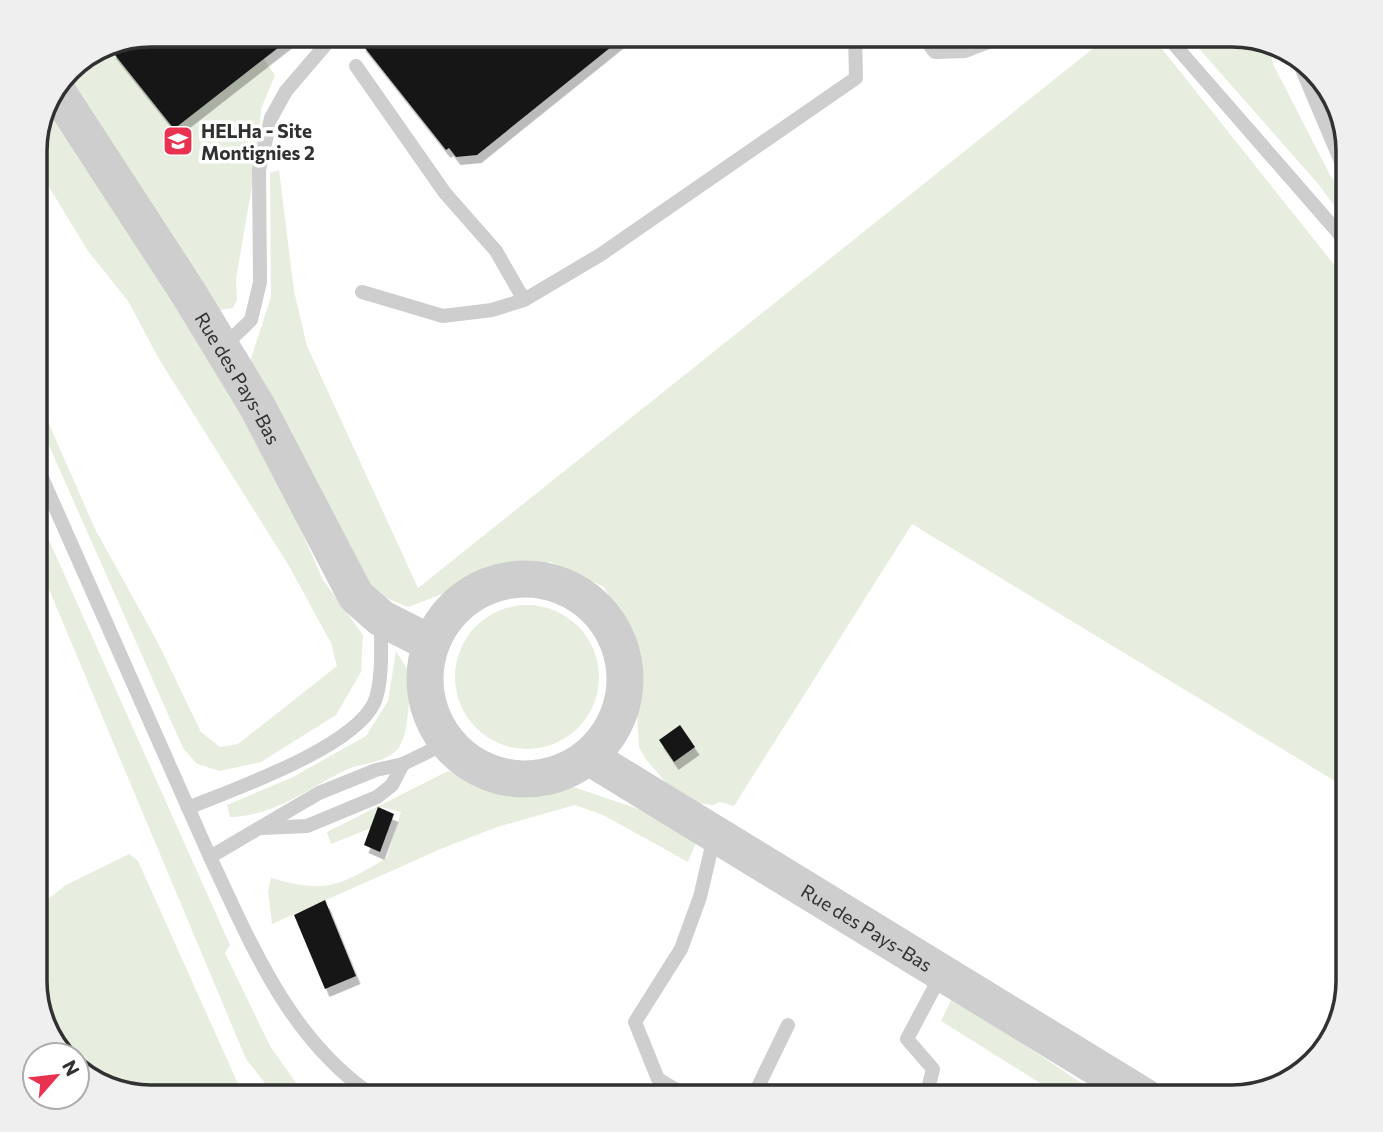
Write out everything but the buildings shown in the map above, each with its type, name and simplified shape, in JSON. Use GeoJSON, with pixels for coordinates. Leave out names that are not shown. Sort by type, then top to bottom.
{"type":"FeatureCollection","features":[{"type":"Feature","properties":{"kind":"street","name":"Rue des Pays-Bas"},"geometry":{"type":"LineString","coordinates":[[63,98],[222,348],[282,450],[336,563],[356,596],[381,618],[430,643]]}},
{"type":"Feature","properties":{"kind":"street"},"geometry":{"type":"LineString","coordinates":[[537,579],[569,589],[596,608],[615,636],[625,668],[623,701],[611,732],[589,757],[562,774],[530,780],[499,777],[470,764],[446,743],[429,712],[424,677],[430,643],[447,614],[473,592],[504,580],[537,579]]}},
{"type":"Feature","properties":{"kind":"street","name":"Rue des Pays-Bas"},"geometry":{"type":"LineString","coordinates":[[589,757],[1125,1085]]}},
{"type":"Feature","properties":{"kind":"lane"},"geometry":{"type":"LineString","coordinates":[[222,348],[251,320],[260,282],[258,170],[271,118],[286,91],[321,47]]}},
{"type":"Feature","properties":{"kind":"lane"},"geometry":{"type":"LineString","coordinates":[[362,292],[443,316],[492,310],[524,300],[600,255],[856,78],[855,47]]}},
{"type":"Feature","properties":{"kind":"lane"},"geometry":{"type":"LineString","coordinates":[[931,47],[935,52],[965,51],[976,47]]}},
{"type":"Feature","properties":{"kind":"lane"},"geometry":{"type":"LineString","coordinates":[[1176,47],[1336,230]]}},
{"type":"Feature","properties":{"kind":"lane"},"geometry":{"type":"LineString","coordinates":[[356,66],[445,193],[496,251],[524,300]]}},
{"type":"Feature","properties":{"kind":"lane"},"geometry":{"type":"LineString","coordinates":[[1306,80],[1336,149]]}},
{"type":"Feature","properties":{"kind":"lane"},"geometry":{"type":"LineString","coordinates":[[47,486],[210,857],[279,998],[319,1049],[358,1085]]}},
{"type":"Feature","properties":{"kind":"lane"},"geometry":{"type":"LineString","coordinates":[[188,808],[290,765],[356,727],[375,702],[381,657],[381,618]]}},
{"type":"Feature","properties":{"kind":"lane"},"geometry":{"type":"LineString","coordinates":[[210,857],[319,793],[376,770],[403,764],[446,743]]}},
{"type":"Feature","properties":{"kind":"lane"},"geometry":{"type":"LineString","coordinates":[[258,829],[307,826],[377,797],[392,785],[403,764]]}},
{"type":"Feature","properties":{"kind":"lane"},"geometry":{"type":"LineString","coordinates":[[668,1085],[658,1079],[635,1022],[681,949],[700,897],[715,835]]}},
{"type":"Feature","properties":{"kind":"lane"},"geometry":{"type":"LineString","coordinates":[[929,1085],[933,1069],[907,1039],[942,974]]}},
{"type":"Feature","properties":{"kind":"lane"},"geometry":{"type":"LineString","coordinates":[[759,1085],[788,1026]]}},
{"type":"Feature","properties":{"kind":"green space"},"geometry":{"type":"Polygon","coordinates":[[[1095,47],[1161,47],[1336,267],[1336,782],[912,524],[734,806],[720,802],[713,805],[689,802],[666,783],[639,747],[637,714],[641,676],[636,645],[604,587],[550,562],[477,574],[450,591],[408,607],[370,591],[250,362],[271,297],[270,173],[279,170],[294,291],[307,346],[418,588],[1095,47]]]}},
{"type":"Feature","properties":{"kind":"green space"},"geometry":{"type":"Polygon","coordinates":[[[1198,47],[1246,48],[1272,56],[1273,64],[1336,184],[1336,208],[1198,47]]]}},
{"type":"Feature","properties":{"kind":"green space","name":"HELHa - Site Montignies 2"},"geometry":{"type":"Polygon","coordinates":[[[115,54],[174,129],[264,59],[275,75],[261,109],[258,151],[236,279],[237,300],[233,308],[214,311],[70,87],[99,61],[115,54]]]}},
{"type":"Feature","properties":{"kind":"green space"},"geometry":{"type":"Polygon","coordinates":[[[55,114],[260,438],[323,580],[363,635],[361,672],[336,715],[261,762],[220,771],[197,764],[183,748],[47,441],[47,419],[95,529],[157,641],[201,732],[220,747],[238,744],[337,666],[331,643],[289,566],[159,359],[128,301],[88,251],[47,184],[47,144],[55,114]]]}},
{"type":"Feature","properties":{"kind":"green space"},"geometry":{"type":"Polygon","coordinates":[[[47,536],[230,945],[225,953],[270,1046],[298,1085],[267,1085],[246,1059],[47,585],[47,536]]]}},
{"type":"Feature","properties":{"kind":"green space"},"geometry":{"type":"Polygon","coordinates":[[[527,605],[555,610],[578,626],[594,649],[599,677],[594,705],[578,728],[555,744],[527,749],[499,744],[476,728],[460,705],[455,677],[460,649],[476,626],[499,610],[527,605]]]}},
{"type":"Feature","properties":{"kind":"green space"},"geometry":{"type":"Polygon","coordinates":[[[396,651],[408,672],[410,690],[405,730],[396,751],[383,759],[344,771],[276,807],[246,816],[230,817],[227,805],[293,777],[366,736],[388,701],[396,651]]]}},
{"type":"Feature","properties":{"kind":"green space"},"geometry":{"type":"Polygon","coordinates":[[[448,771],[522,797],[571,786],[644,811],[696,843],[688,862],[603,815],[575,805],[497,827],[443,848],[272,924],[268,891],[271,878],[306,886],[332,884],[344,881],[387,858],[401,812],[381,807],[371,828],[331,844],[327,832],[448,771]]]}},
{"type":"Feature","properties":{"kind":"green space"},"geometry":{"type":"Polygon","coordinates":[[[129,854],[138,861],[239,1085],[131,1083],[111,1077],[91,1065],[91,1041],[67,1041],[51,1008],[47,988],[47,900],[66,885],[129,854]]]}},
{"type":"Feature","properties":{"kind":"green space"},"geometry":{"type":"Polygon","coordinates":[[[953,996],[1084,1085],[1043,1085],[941,1021],[953,996]]]}},
{"type":"Feature","properties":{"kind":"place","name":"HELHa - Site Montignies 2"},"geometry":{"type":"Point","coordinates":[178,141]}}]}
